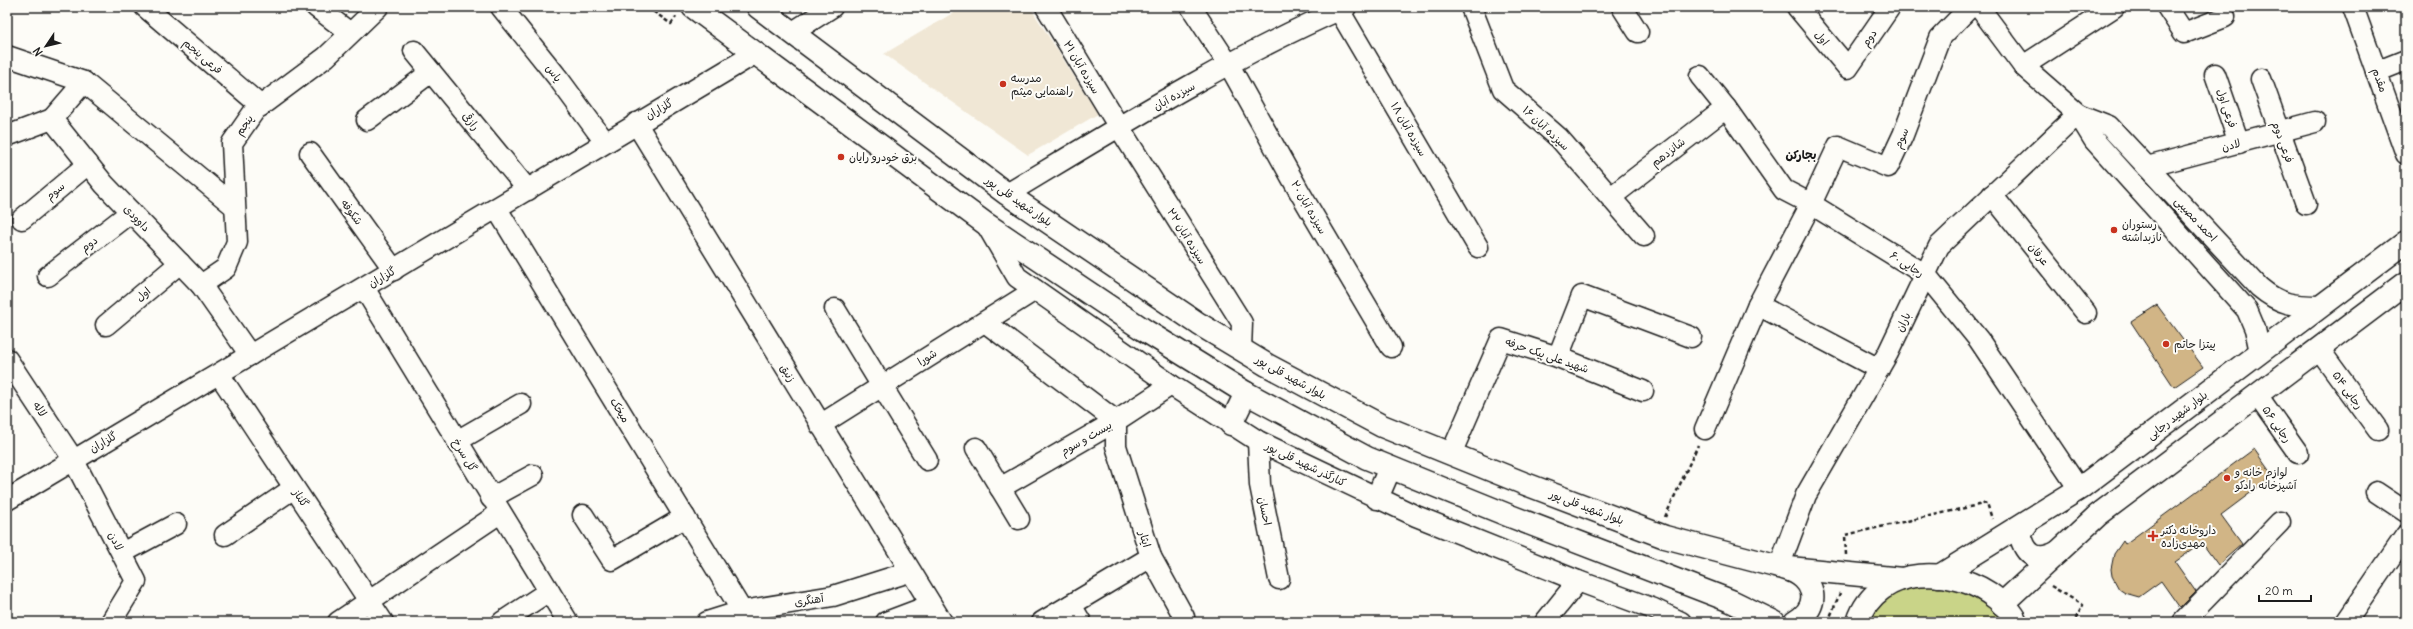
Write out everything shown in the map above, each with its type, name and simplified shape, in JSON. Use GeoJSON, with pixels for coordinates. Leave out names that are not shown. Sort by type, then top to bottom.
{"type":"FeatureCollection","features":[{"type":"Feature","properties":{"kind":"main road"},"geometry":{"type":"LineString","coordinates":[[693,7],[986,224],[1144,330],[1246,393],[1367,458],[1390,468],[1731,601],[1774,622]]}},
{"type":"Feature","properties":{"kind":"main road","name":"بلوار شهید قلی پور"},"geometry":{"type":"LineString","coordinates":[[758,7],[1007,194],[1199,324],[1267,365],[1382,426],[1657,534],[1781,568],[1902,578]]}},
{"type":"Feature","properties":{"kind":"main road","name":"بلوار شهید رجایی"},"geometry":{"type":"LineString","coordinates":[[1939,576],[2079,489],[2406,242]]}},
{"type":"Feature","properties":{"kind":"main road"},"geometry":{"type":"LineString","coordinates":[[1858,622],[1868,601],[1883,587],[1902,578],[1920,575],[1956,578],[1971,584],[1988,592],[2014,617],[2058,552],[2098,515],[2406,283]]}},
{"type":"Feature","properties":{"kind":"main road"},"geometry":{"type":"LineString","coordinates":[[1231,424],[1246,393]]}},
{"type":"Feature","properties":{"kind":"main road"},"geometry":{"type":"LineString","coordinates":[[1377,498],[1390,468]]}},
{"type":"Feature","properties":{"kind":"main road"},"geometry":{"type":"LineString","coordinates":[[2028,522],[2020,533],[2023,546],[2032,556],[2046,558],[2058,552]]}},
{"type":"Feature","properties":{"kind":"main road"},"geometry":{"type":"LineString","coordinates":[[1781,568],[1798,572],[1807,582],[1812,594],[1812,607],[1804,617],[1794,622]]}},
{"type":"Feature","properties":{"kind":"street","name":"فرعی پنجم"},"geometry":{"type":"LineString","coordinates":[[145,7],[260,106]]}},
{"type":"Feature","properties":{"kind":"street"},"geometry":{"type":"LineString","coordinates":[[316,7],[350,33]]}},
{"type":"Feature","properties":{"kind":"street","name":"پنجم"},"geometry":{"type":"LineString","coordinates":[[201,285],[226,268],[237,242],[232,143],[255,110],[326,57],[378,7]]}},
{"type":"Feature","properties":{"kind":"street","name":"یاس"},"geometry":{"type":"LineString","coordinates":[[502,7],[558,78],[604,142]]}},
{"type":"Feature","properties":{"kind":"street"},"geometry":{"type":"LineString","coordinates":[[793,32],[832,7]]}},
{"type":"Feature","properties":{"kind":"street","name":"سیزده آبان ۲۱"},"geometry":{"type":"LineString","coordinates":[[1046,7],[1118,127]]}},
{"type":"Feature","properties":{"kind":"street","name":"سیزده آبان ۲۰"},"geometry":{"type":"LineString","coordinates":[[1192,7],[1229,65],[1299,191],[1391,347]]}},
{"type":"Feature","properties":{"kind":"street","name":"سیزده آبان ۱۶"},"geometry":{"type":"LineString","coordinates":[[1471,7],[1503,89],[1559,138],[1644,236]]}},
{"type":"Feature","properties":{"kind":"street"},"geometry":{"type":"LineString","coordinates":[[1622,7],[1638,32]]}},
{"type":"Feature","properties":{"kind":"street","name":"اول"},"geometry":{"type":"LineString","coordinates":[[1797,7],[1848,68]]}},
{"type":"Feature","properties":{"kind":"street","name":"دوم"},"geometry":{"type":"LineString","coordinates":[[1848,68],[1890,7]]}},
{"type":"Feature","properties":{"kind":"street","name":"سوم"},"geometry":{"type":"LineString","coordinates":[[1811,204],[1838,146],[1888,167],[1903,135],[1940,38],[1970,7]]}},
{"type":"Feature","properties":{"kind":"street","name":"احمد مصیبی"},"geometry":{"type":"LineString","coordinates":[[1979,7],[2023,66],[2078,114],[2094,140],[2242,305],[2252,320],[2260,352]]}},
{"type":"Feature","properties":{"kind":"street"},"geometry":{"type":"LineString","coordinates":[[2023,66],[2114,7]]}},
{"type":"Feature","properties":{"kind":"street"},"geometry":{"type":"LineString","coordinates":[[2167,7],[2184,33],[2225,17]]}},
{"type":"Feature","properties":{"kind":"street","name":"مقدم"},"geometry":{"type":"LineString","coordinates":[[2353,7],[2406,154]]}},
{"type":"Feature","properties":{"kind":"street","name":"سیزده آبان"},"geometry":{"type":"LineString","coordinates":[[1007,194],[1118,127],[1229,65],[1343,8]]}},
{"type":"Feature","properties":{"kind":"street","name":"سیزده آبان ۱۸"},"geometry":{"type":"LineString","coordinates":[[1343,8],[1478,248]]}},
{"type":"Feature","properties":{"kind":"street","name":"رازقی"},"geometry":{"type":"LineString","coordinates":[[414,52],[528,190]]}},
{"type":"Feature","properties":{"kind":"street","name":"گلزاران"},"geometry":{"type":"LineString","coordinates":[[7,500],[73,459],[497,209],[604,142],[756,53]]}},
{"type":"Feature","properties":{"kind":"street"},"geometry":{"type":"LineString","coordinates":[[7,56],[84,82],[234,206]]}},
{"type":"Feature","properties":{"kind":"street"},"geometry":{"type":"LineString","coordinates":[[2376,72],[2406,60]]}},
{"type":"Feature","properties":{"kind":"street"},"geometry":{"type":"LineString","coordinates":[[368,120],[431,72]]}},
{"type":"Feature","properties":{"kind":"street","name":"فرعی اول"},"geometry":{"type":"LineString","coordinates":[[2215,74],[2239,142]]}},
{"type":"Feature","properties":{"kind":"street","name":"رجایی ۶۰"},"geometry":{"type":"LineString","coordinates":[[1700,76],[1726,108],[1784,190],[1811,204],[1926,275],[1979,340],[2079,489]]}},
{"type":"Feature","properties":{"kind":"street","name":"فرعی دوم"},"geometry":{"type":"LineString","coordinates":[[2261,79],[2306,204]]}},
{"type":"Feature","properties":{"kind":"street"},"geometry":{"type":"LineString","coordinates":[[7,136],[52,119],[84,82]]}},
{"type":"Feature","properties":{"kind":"street","name":"شانزدهم"},"geometry":{"type":"LineString","coordinates":[[1611,197],[1726,108]]}},
{"type":"Feature","properties":{"kind":"street","name":"احمد مصیبی"},"geometry":{"type":"LineString","coordinates":[[2078,114],[2109,126],[2263,290],[2274,299],[2298,306],[2322,306]]}},
{"type":"Feature","properties":{"kind":"street","name":"باران"},"geometry":{"type":"LineString","coordinates":[[1781,568],[1806,496],[1879,369],[1939,246],[2078,114]]}},
{"type":"Feature","properties":{"kind":"street","name":"داوودی"},"geometry":{"type":"LineString","coordinates":[[52,119],[88,164],[131,212],[201,285],[250,354]]}},
{"type":"Feature","properties":{"kind":"street","name":"لادن"},"geometry":{"type":"LineString","coordinates":[[2147,167],[2314,122]]}},
{"type":"Feature","properties":{"kind":"street","name":"زنبق"},"geometry":{"type":"LineString","coordinates":[[636,123],[909,572],[942,622]]}},
{"type":"Feature","properties":{"kind":"street","name":"سیزده آبان ۲۲"},"geometry":{"type":"LineString","coordinates":[[1118,127],[1242,323],[1241,348]]}},
{"type":"Feature","properties":{"kind":"street","name":"شکوفه"},"geometry":{"type":"LineString","coordinates":[[310,153],[394,270]]}},
{"type":"Feature","properties":{"kind":"street","name":"سوم"},"geometry":{"type":"LineString","coordinates":[[22,219],[88,164]]}},
{"type":"Feature","properties":{"kind":"street","name":"عرفان"},"geometry":{"type":"LineString","coordinates":[[1992,195],[2086,313]]}},
{"type":"Feature","properties":{"kind":"street"},"geometry":{"type":"LineString","coordinates":[[1705,429],[1758,305],[1811,204]]}},
{"type":"Feature","properties":{"kind":"street","name":"میخک"},"geometry":{"type":"LineString","coordinates":[[497,209],[744,616]]}},
{"type":"Feature","properties":{"kind":"street","name":"دوم"},"geometry":{"type":"LineString","coordinates":[[48,276],[131,212]]}},
{"type":"Feature","properties":{"kind":"street","name":"کنارگذر شهید قلی پور"},"geometry":{"type":"LineString","coordinates":[[986,224],[1017,277],[1171,385],[1258,441],[1377,498],[1578,581],[1654,609],[1681,622]]}},
{"type":"Feature","properties":{"kind":"street","name":"اول"},"geometry":{"type":"LineString","coordinates":[[106,325],[180,263]]}},
{"type":"Feature","properties":{"kind":"street","name":"گل سرخ"},"geometry":{"type":"LineString","coordinates":[[364,288],[495,505],[568,622]]}},
{"type":"Feature","properties":{"kind":"street","name":"شورا"},"geometry":{"type":"LineString","coordinates":[[820,424],[1035,290]]}},
{"type":"Feature","properties":{"kind":"street"},"geometry":{"type":"LineString","coordinates":[[2242,305],[2255,302],[2263,290]]}},
{"type":"Feature","properties":{"kind":"street"},"geometry":{"type":"LineString","coordinates":[[1558,357],[1582,296],[1691,337]]}},
{"type":"Feature","properties":{"kind":"street"},"geometry":{"type":"LineString","coordinates":[[1758,305],[1879,369]]}},
{"type":"Feature","properties":{"kind":"street"},"geometry":{"type":"LineString","coordinates":[[835,309],[927,460]]}},
{"type":"Feature","properties":{"kind":"street"},"geometry":{"type":"LineString","coordinates":[[985,322],[1116,421]]}},
{"type":"Feature","properties":{"kind":"street","name":"شهید علی پیک حرفه"},"geometry":{"type":"LineString","coordinates":[[1451,454],[1501,339],[1558,357],[1643,391]]}},
{"type":"Feature","properties":{"kind":"street","name":"رجایی ۵۴"},"geometry":{"type":"LineString","coordinates":[[2318,349],[2378,430]]}},
{"type":"Feature","properties":{"kind":"street","name":"لاله"},"geometry":{"type":"LineString","coordinates":[[7,359],[73,459]]}},
{"type":"Feature","properties":{"kind":"street","name":"گلناز"},"geometry":{"type":"LineString","coordinates":[[219,374],[383,622]]}},
{"type":"Feature","properties":{"kind":"street","name":"بیست و سوم"},"geometry":{"type":"LineString","coordinates":[[1000,488],[1116,421],[1171,385]]}},
{"type":"Feature","properties":{"kind":"street","name":"رجایی ۵۶"},"geometry":{"type":"LineString","coordinates":[[2257,395],[2298,453]]}},
{"type":"Feature","properties":{"kind":"street"},"geometry":{"type":"LineString","coordinates":[[457,442],[521,404]]}},
{"type":"Feature","properties":{"kind":"street","name":"ایثار"},"geometry":{"type":"LineString","coordinates":[[1042,622],[1151,557],[1116,446],[1116,421]]}},
{"type":"Feature","properties":{"kind":"street","name":"احسان"},"geometry":{"type":"LineString","coordinates":[[1258,441],[1260,485],[1279,579]]}},
{"type":"Feature","properties":{"kind":"street"},"geometry":{"type":"LineString","coordinates":[[976,448],[1019,519]]}},
{"type":"Feature","properties":{"kind":"street","name":"لادن"},"geometry":{"type":"LineString","coordinates":[[73,459],[136,581],[111,622]]}},
{"type":"Feature","properties":{"kind":"street"},"geometry":{"type":"LineString","coordinates":[[338,622],[370,602],[533,475]]}},
{"type":"Feature","properties":{"kind":"street"},"geometry":{"type":"LineString","coordinates":[[225,535],[294,488]]}},
{"type":"Feature","properties":{"kind":"street"},"geometry":{"type":"LineString","coordinates":[[2376,492],[2406,512]]}},
{"type":"Feature","properties":{"kind":"street"},"geometry":{"type":"LineString","coordinates":[[583,515],[612,560],[685,517]]}},
{"type":"Feature","properties":{"kind":"street"},"geometry":{"type":"LineString","coordinates":[[2183,622],[2280,522]]}},
{"type":"Feature","properties":{"kind":"street"},"geometry":{"type":"LineString","coordinates":[[122,553],[176,524]]}},
{"type":"Feature","properties":{"kind":"street"},"geometry":{"type":"LineString","coordinates":[[2346,622],[2406,535]]}},
{"type":"Feature","properties":{"kind":"street"},"geometry":{"type":"LineString","coordinates":[[1151,557],[1184,617]]}},
{"type":"Feature","properties":{"kind":"street","name":"آهنگری"},"geometry":{"type":"LineString","coordinates":[[707,622],[744,616],[833,596],[909,572]]}},
{"type":"Feature","properties":{"kind":"street"},"geometry":{"type":"LineString","coordinates":[[1545,622],[1578,581]]}},
{"type":"Feature","properties":{"kind":"street"},"geometry":{"type":"LineString","coordinates":[[502,622],[549,591]]}},
{"type":"Feature","properties":{"kind":"street"},"geometry":{"type":"LineString","coordinates":[[886,622],[931,605]]}},
{"type":"Feature","properties":{"kind":"street"},"geometry":{"type":"LineString","coordinates":[[1071,605],[1081,622]]}},
{"type":"Feature","properties":{"kind":"path"},"geometry":{"type":"LineString","coordinates":[[652,7],[650,9],[671,24]]}},
{"type":"Feature","properties":{"kind":"path"},"geometry":{"type":"LineString","coordinates":[[1657,534],[1705,429]]}},
{"type":"Feature","properties":{"kind":"shaded area","name":"مدرسه راهنمایی میثم"},"geometry":{"type":"Polygon","coordinates":[[[963,7],[1030,7],[1098,114],[1028,155],[884,54],[963,7]]]}},
{"type":"Feature","properties":{"kind":"green space"},"geometry":{"type":"Polygon","coordinates":[[[1936,584],[1966,592],[1983,600],[1998,613],[2005,622],[1869,622],[1882,600],[1910,586],[1936,584]]]}},
{"type":"Feature","properties":{"kind":"building","name":"پیتزا حاتم"},"geometry":{"type":"Polygon","coordinates":[[[2157,305],[2203,367],[2174,387],[2131,322],[2157,305]]]}},
{"type":"Feature","properties":{"kind":"building"},"geometry":{"type":"Polygon","coordinates":[[[2254,449],[2273,476],[2221,515],[2242,544],[2218,565],[2202,543],[2175,562],[2196,592],[2180,608],[2161,581],[2139,597],[2125,593],[2119,589],[2112,576],[2111,569],[2114,554],[2123,541],[2125,544],[2254,449]]]}},
{"type":"Feature","properties":{"kind":"place","name":"مدرسه راهنمایی میثم"},"geometry":{"type":"Point","coordinates":[1003,84]}},
{"type":"Feature","properties":{"kind":"place","name":"برق خودرو رایان"},"geometry":{"type":"Point","coordinates":[841,157]}},
{"type":"Feature","properties":{"kind":"place","name":"رستوران نازبداشته"},"geometry":{"type":"Point","coordinates":[2114,230]}},
{"type":"Feature","properties":{"kind":"place","name":"پیتزا حاتم"},"geometry":{"type":"Point","coordinates":[2166,344]}},
{"type":"Feature","properties":{"kind":"place","name":"لوازم خانه و آشپزخانه رادکو"},"geometry":{"type":"Point","coordinates":[2227,478]}},
{"type":"Feature","properties":{"kind":"place","name":"داروخانه دکتر مهدی‌زاده"},"geometry":{"type":"Point","coordinates":[2153,536]}},
{"type":"Feature","properties":{"kind":"district","name":"بجارکن"},"geometry":{"type":"Point","coordinates":[1801,154]}}]}
